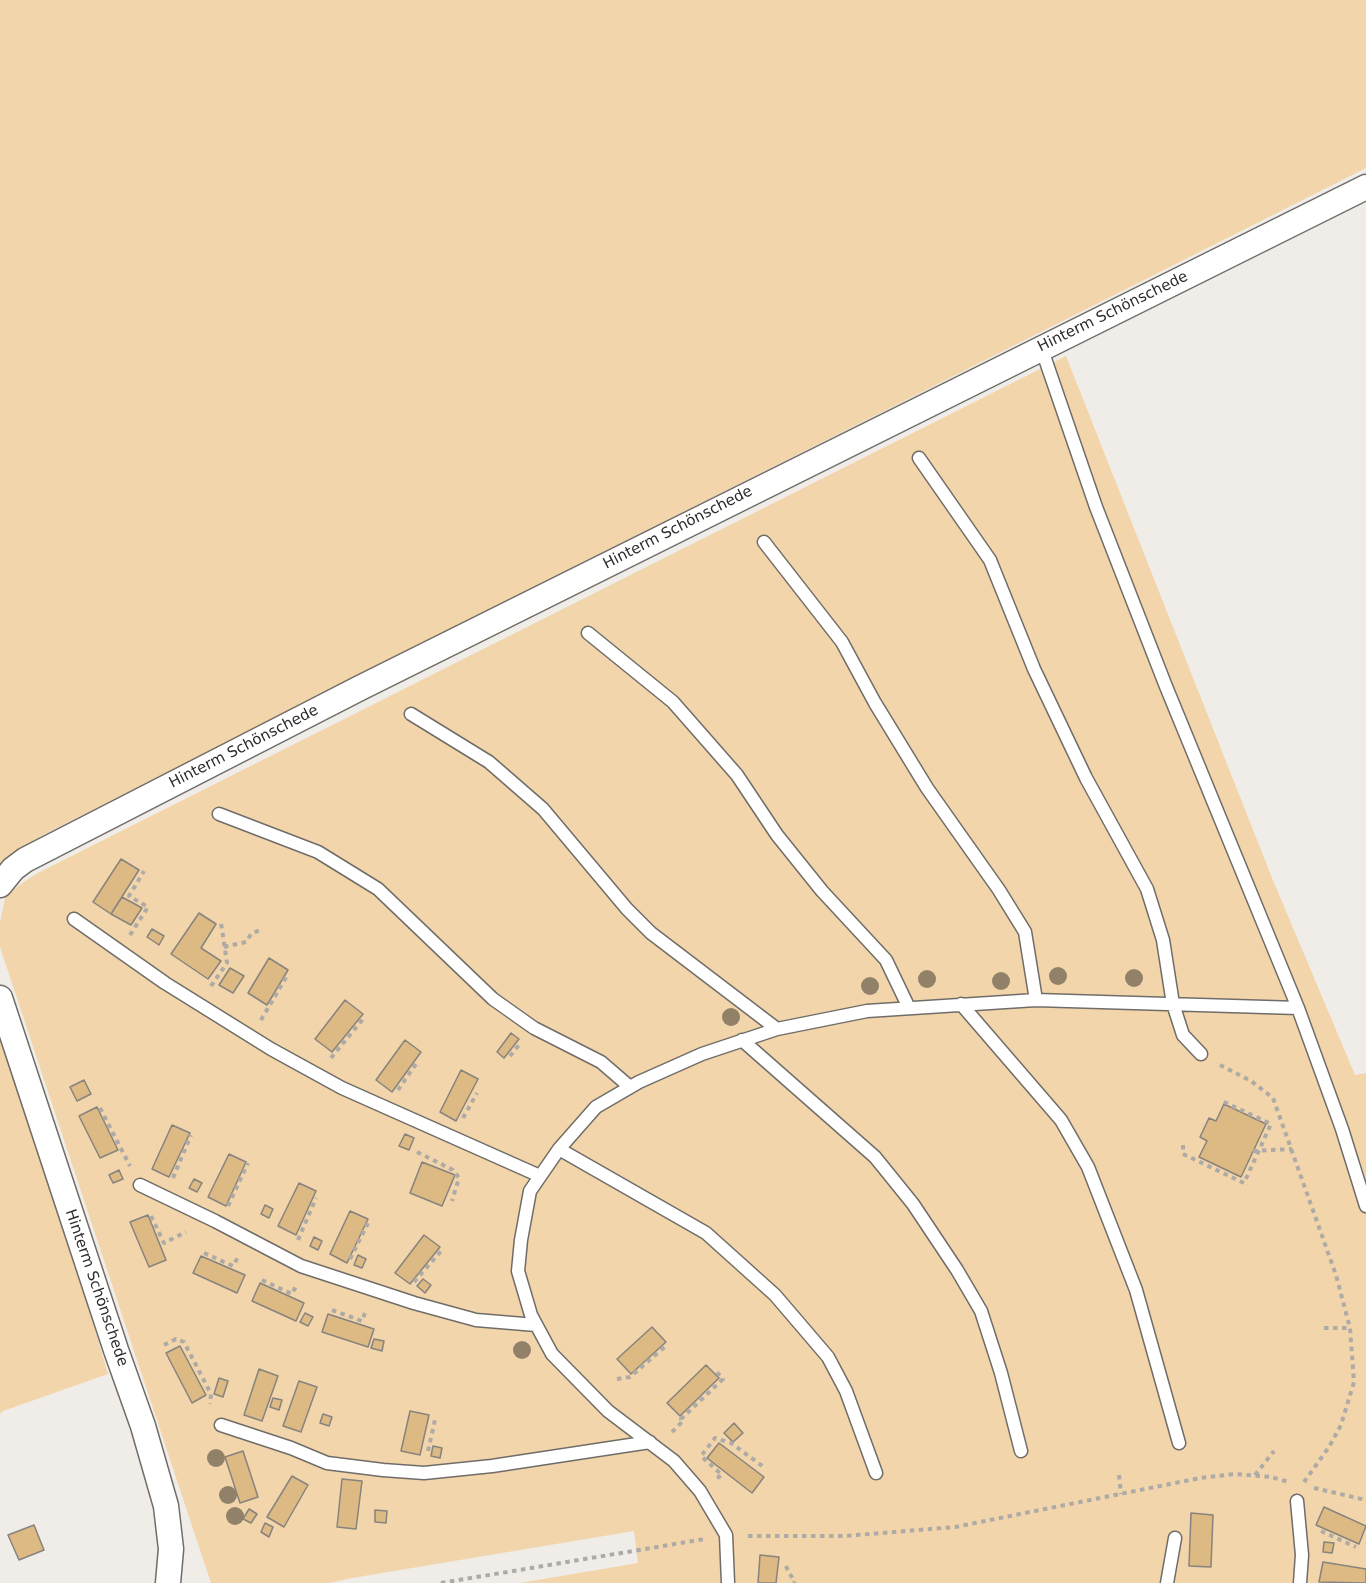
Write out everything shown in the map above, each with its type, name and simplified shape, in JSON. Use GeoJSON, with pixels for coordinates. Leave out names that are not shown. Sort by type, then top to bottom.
{"type":"FeatureCollection","features":[{"type":"Feature","properties":{"kind":"street","name":"Hinterm Schönschede"},"geometry":{"type":"LineString","coordinates":[[0,885],[13,869],[25,860],[360,688],[1366,187]]}},
{"type":"Feature","properties":{"kind":"street","name":"Hinterm Schönschede"},"geometry":{"type":"LineString","coordinates":[[0,998],[150,1449],[166,1506],[171,1549],[168,1583]]}},
{"type":"Feature","properties":{"kind":"lane"},"geometry":{"type":"LineString","coordinates":[[1041,347],[1096,507],[1165,684],[1298,1008],[1342,1129],[1366,1206]]}},
{"type":"Feature","properties":{"kind":"lane"},"geometry":{"type":"LineString","coordinates":[[919,458],[990,560],[1039,679],[1086,778],[1147,889],[1163,940],[1173,1004],[1183,1035],[1201,1054]]}},
{"type":"Feature","properties":{"kind":"lane"},"geometry":{"type":"LineString","coordinates":[[764,542],[842,642],[875,703],[927,788],[999,890],[1025,932],[1036,999]]}},
{"type":"Feature","properties":{"kind":"lane"},"geometry":{"type":"LineString","coordinates":[[588,633],[673,702],[737,775],[777,835],[822,891],[886,960],[909,1008]]}},
{"type":"Feature","properties":{"kind":"lane"},"geometry":{"type":"LineString","coordinates":[[411,714],[489,762],[543,809],[627,909],[651,933],[777,1029]]}},
{"type":"Feature","properties":{"kind":"lane"},"geometry":{"type":"LineString","coordinates":[[219,814],[318,852],[378,889],[493,999],[534,1028],[601,1062],[630,1087]]}},
{"type":"Feature","properties":{"kind":"lane"},"geometry":{"type":"LineString","coordinates":[[74,919],[165,983],[270,1049],[342,1088],[540,1176]]}},
{"type":"Feature","properties":{"kind":"lane"},"geometry":{"type":"LineString","coordinates":[[728,1583],[726,1535],[700,1491],[674,1461],[608,1411],[552,1354],[531,1315],[518,1271],[530,1191],[559,1149],[596,1107],[639,1082],[702,1054],[777,1029],[867,1011],[1036,999],[1298,1008]]}},
{"type":"Feature","properties":{"kind":"lane"},"geometry":{"type":"LineString","coordinates":[[961,1004],[1060,1120],[1088,1167],[1136,1290],[1179,1443]]}},
{"type":"Feature","properties":{"kind":"lane"},"geometry":{"type":"LineString","coordinates":[[742,1040],[875,1157],[913,1204],[981,1311],[1001,1373],[1021,1451]]}},
{"type":"Feature","properties":{"kind":"lane"},"geometry":{"type":"LineString","coordinates":[[559,1149],[706,1233],[775,1295],[828,1357],[846,1391],[876,1473]]}},
{"type":"Feature","properties":{"kind":"lane"},"geometry":{"type":"LineString","coordinates":[[144,1188],[213,1220],[301,1266],[476,1320],[536,1325]]}},
{"type":"Feature","properties":{"kind":"lane"},"geometry":{"type":"LineString","coordinates":[[222,1425],[327,1462],[424,1473],[653,1444]]}},
{"type":"Feature","properties":{"kind":"lane"},"geometry":{"type":"LineString","coordinates":[[1297,1501],[1302,1555],[1299,1583]]}},
{"type":"Feature","properties":{"kind":"lane"},"geometry":{"type":"LineString","coordinates":[[1167,1583],[1175,1538]]}},
{"type":"Feature","properties":{"kind":"path"},"geometry":{"type":"LineString","coordinates":[[120,951],[148,907],[129,896],[144,871]]}},
{"type":"Feature","properties":{"kind":"path"},"geometry":{"type":"LineString","coordinates":[[199,1004],[227,963],[221,923]]}},
{"type":"Feature","properties":{"kind":"path"},"geometry":{"type":"LineString","coordinates":[[224,947],[246,942],[251,934],[260,930]]}},
{"type":"Feature","properties":{"kind":"path"},"geometry":{"type":"LineString","coordinates":[[251,1037],[288,974]]}},
{"type":"Feature","properties":{"kind":"path"},"geometry":{"type":"LineString","coordinates":[[317,1074],[363,1019]]}},
{"type":"Feature","properties":{"kind":"path"},"geometry":{"type":"LineString","coordinates":[[1201,1054],[1251,1081],[1273,1098],[1336,1275],[1350,1328],[1354,1382],[1341,1425],[1329,1447],[1302,1485],[1366,1500]]}},
{"type":"Feature","properties":{"kind":"path"},"geometry":{"type":"LineString","coordinates":[[386,1107],[418,1061]]}},
{"type":"Feature","properties":{"kind":"path"},"geometry":{"type":"LineString","coordinates":[[453,1136],[477,1093]]}},
{"type":"Feature","properties":{"kind":"path"},"geometry":{"type":"LineString","coordinates":[[1183,1144],[1183,1154],[1244,1183],[1271,1124],[1222,1101]]}},
{"type":"Feature","properties":{"kind":"path"},"geometry":{"type":"LineString","coordinates":[[100,1108],[144,1188],[160,1177],[171,1182],[191,1135]]}},
{"type":"Feature","properties":{"kind":"path"},"geometry":{"type":"LineString","coordinates":[[1253,1151],[1292,1149]]}},
{"type":"Feature","properties":{"kind":"path"},"geometry":{"type":"LineString","coordinates":[[417,1152],[453,1170],[459,1178],[452,1200]]}},
{"type":"Feature","properties":{"kind":"path"},"geometry":{"type":"LineString","coordinates":[[151,1216],[164,1243],[213,1220],[222,1206],[227,1208],[248,1163]]}},
{"type":"Feature","properties":{"kind":"path"},"geometry":{"type":"LineString","coordinates":[[289,1260],[316,1198]]}},
{"type":"Feature","properties":{"kind":"path"},"geometry":{"type":"LineString","coordinates":[[340,1279],[368,1223]]}},
{"type":"Feature","properties":{"kind":"path"},"geometry":{"type":"LineString","coordinates":[[400,1298],[441,1251]]}},
{"type":"Feature","properties":{"kind":"path"},"geometry":{"type":"LineString","coordinates":[[332,1310],[362,1321],[372,1289]]}},
{"type":"Feature","properties":{"kind":"path"},"geometry":{"type":"LineString","coordinates":[[1324,1328],[1350,1328]]}},
{"type":"Feature","properties":{"kind":"path"},"geometry":{"type":"LineString","coordinates":[[164,1344],[176,1339],[184,1342],[211,1394],[210,1404]]}},
{"type":"Feature","properties":{"kind":"path"},"geometry":{"type":"LineString","coordinates":[[617,1379],[630,1377],[667,1344]]}},
{"type":"Feature","properties":{"kind":"path"},"geometry":{"type":"LineString","coordinates":[[653,1444],[683,1421],[681,1419],[723,1379],[714,1370]]}},
{"type":"Feature","properties":{"kind":"path"},"geometry":{"type":"LineString","coordinates":[[424,1473],[435,1420]]}},
{"type":"Feature","properties":{"kind":"path"},"geometry":{"type":"LineString","coordinates":[[700,1491],[722,1475],[701,1456],[715,1438],[731,1443],[765,1468]]}},
{"type":"Feature","properties":{"kind":"path"},"geometry":{"type":"LineString","coordinates":[[1254,1476],[1274,1451]]}},
{"type":"Feature","properties":{"kind":"path"},"geometry":{"type":"LineString","coordinates":[[441,1583],[726,1535],[845,1536],[955,1527],[1200,1478],[1236,1474],[1271,1477],[1292,1482]]}},
{"type":"Feature","properties":{"kind":"path"},"geometry":{"type":"LineString","coordinates":[[1119,1475],[1121,1494]]}},
{"type":"Feature","properties":{"kind":"path"},"geometry":{"type":"LineString","coordinates":[[1299,1521],[1356,1547]]}},
{"type":"Feature","properties":{"kind":"path"},"geometry":{"type":"LineString","coordinates":[[786,1566],[794,1583]]}},
{"type":"Feature","properties":{"kind":"shaded area"},"geometry":{"type":"Polygon","coordinates":[[[0,0],[1366,0],[1366,168],[43,835],[0,864],[0,0]]]}},
{"type":"Feature","properties":{"kind":"shaded area"},"geometry":{"type":"Polygon","coordinates":[[[1066,356],[1272,878],[1355,1075],[1366,1073],[1366,1583],[520,1583],[638,1563],[634,1531],[329,1583],[211,1583],[0,947],[0,923],[6,894],[36,874],[1066,356]]]}},
{"type":"Feature","properties":{"kind":"shaded area"},"geometry":{"type":"Polygon","coordinates":[[[0,1037],[49,1174],[108,1374],[0,1414],[0,1037]]]}},
{"type":"Feature","properties":{"kind":"building"},"geometry":{"type":"Polygon","coordinates":[[[121,859],[139,870],[111,914],[93,902],[121,859]]]}},
{"type":"Feature","properties":{"kind":"building"},"geometry":{"type":"Polygon","coordinates":[[[122,897],[142,908],[131,925],[111,914],[122,897]]]}},
{"type":"Feature","properties":{"kind":"building"},"geometry":{"type":"Polygon","coordinates":[[[199,913],[216,924],[201,948],[221,961],[208,979],[171,954],[199,913]]]}},
{"type":"Feature","properties":{"kind":"building"},"geometry":{"type":"Polygon","coordinates":[[[152,929],[164,936],[159,945],[147,937],[152,929]]]}},
{"type":"Feature","properties":{"kind":"building"},"geometry":{"type":"Polygon","coordinates":[[[269,958],[288,970],[267,1005],[248,993],[269,958]]]}},
{"type":"Feature","properties":{"kind":"building"},"geometry":{"type":"Polygon","coordinates":[[[230,968],[244,976],[233,993],[219,985],[230,968]]]}},
{"type":"Feature","properties":{"kind":"building"},"geometry":{"type":"Polygon","coordinates":[[[345,1000],[363,1014],[332,1052],[315,1039],[345,1000]]]}},
{"type":"Feature","properties":{"kind":"building"},"geometry":{"type":"Polygon","coordinates":[[[511,1033],[519,1039],[504,1058],[497,1052],[511,1033]]]}},
{"type":"Feature","properties":{"kind":"building"},"geometry":{"type":"Polygon","coordinates":[[[405,1040],[421,1052],[392,1092],[376,1080],[405,1040]]]}},
{"type":"Feature","properties":{"kind":"building"},"geometry":{"type":"Polygon","coordinates":[[[461,1070],[478,1079],[456,1121],[440,1112],[461,1070]]]}},
{"type":"Feature","properties":{"kind":"building"},"geometry":{"type":"Polygon","coordinates":[[[84,1080],[91,1094],[77,1101],[70,1087],[84,1080]]]}},
{"type":"Feature","properties":{"kind":"building"},"geometry":{"type":"Polygon","coordinates":[[[1224,1104],[1266,1124],[1241,1177],[1199,1157],[1207,1141],[1200,1137],[1209,1118],[1216,1121],[1224,1104]]]}},
{"type":"Feature","properties":{"kind":"building"},"geometry":{"type":"Polygon","coordinates":[[[97,1107],[118,1150],[100,1158],[79,1116],[97,1107]]]}},
{"type":"Feature","properties":{"kind":"building"},"geometry":{"type":"Polygon","coordinates":[[[172,1125],[190,1133],[169,1177],[152,1169],[172,1125]]]}},
{"type":"Feature","properties":{"kind":"building"},"geometry":{"type":"Polygon","coordinates":[[[405,1134],[414,1138],[409,1150],[399,1146],[405,1134]]]}},
{"type":"Feature","properties":{"kind":"building"},"geometry":{"type":"Polygon","coordinates":[[[229,1154],[246,1162],[226,1206],[208,1197],[229,1154]]]}},
{"type":"Feature","properties":{"kind":"building"},"geometry":{"type":"Polygon","coordinates":[[[422,1162],[455,1175],[442,1206],[410,1193],[422,1162]]]}},
{"type":"Feature","properties":{"kind":"building"},"geometry":{"type":"Polygon","coordinates":[[[119,1170],[123,1179],[113,1183],[109,1175],[119,1170]]]}},
{"type":"Feature","properties":{"kind":"building"},"geometry":{"type":"Polygon","coordinates":[[[194,1179],[202,1183],[197,1192],[189,1188],[194,1179]]]}},
{"type":"Feature","properties":{"kind":"building"},"geometry":{"type":"Polygon","coordinates":[[[299,1183],[316,1191],[296,1235],[278,1226],[299,1183]]]}},
{"type":"Feature","properties":{"kind":"building"},"geometry":{"type":"Polygon","coordinates":[[[265,1205],[273,1209],[269,1218],[261,1214],[265,1205]]]}},
{"type":"Feature","properties":{"kind":"building"},"geometry":{"type":"Polygon","coordinates":[[[350,1211],[368,1219],[347,1263],[330,1254],[350,1211]]]}},
{"type":"Feature","properties":{"kind":"building"},"geometry":{"type":"Polygon","coordinates":[[[148,1215],[166,1260],[149,1267],[130,1222],[148,1215]]]}},
{"type":"Feature","properties":{"kind":"building"},"geometry":{"type":"Polygon","coordinates":[[[424,1235],[440,1247],[410,1284],[395,1273],[424,1235]]]}},
{"type":"Feature","properties":{"kind":"building"},"geometry":{"type":"Polygon","coordinates":[[[314,1237],[322,1241],[318,1250],[310,1246],[314,1237]]]}},
{"type":"Feature","properties":{"kind":"building"},"geometry":{"type":"Polygon","coordinates":[[[358,1255],[366,1259],[362,1268],[354,1265],[358,1255]]]}},
{"type":"Feature","properties":{"kind":"building"},"geometry":{"type":"Polygon","coordinates":[[[201,1256],[245,1275],[237,1293],[193,1273],[201,1256]]]}},
{"type":"Feature","properties":{"kind":"building"},"geometry":{"type":"Polygon","coordinates":[[[423,1279],[431,1285],[425,1293],[417,1286],[423,1279]]]}},
{"type":"Feature","properties":{"kind":"building"},"geometry":{"type":"Polygon","coordinates":[[[260,1283],[304,1303],[296,1321],[252,1301],[260,1283]]]}},
{"type":"Feature","properties":{"kind":"building"},"geometry":{"type":"Polygon","coordinates":[[[305,1313],[313,1317],[308,1326],[300,1322],[305,1313]]]}},
{"type":"Feature","properties":{"kind":"building"},"geometry":{"type":"Polygon","coordinates":[[[328,1314],[374,1329],[368,1347],[322,1332],[328,1314]]]}},
{"type":"Feature","properties":{"kind":"building"},"geometry":{"type":"Polygon","coordinates":[[[652,1327],[666,1342],[631,1374],[617,1359],[652,1327]]]}},
{"type":"Feature","properties":{"kind":"building"},"geometry":{"type":"Polygon","coordinates":[[[374,1339],[384,1341],[382,1351],[371,1348],[374,1339]]]}},
{"type":"Feature","properties":{"kind":"building"},"geometry":{"type":"Polygon","coordinates":[[[180,1346],[206,1395],[192,1403],[166,1353],[180,1346]]]}},
{"type":"Feature","properties":{"kind":"building"},"geometry":{"type":"Polygon","coordinates":[[[706,1365],[719,1378],[680,1416],[667,1403],[706,1365]]]}},
{"type":"Feature","properties":{"kind":"building"},"geometry":{"type":"Polygon","coordinates":[[[259,1369],[278,1376],[262,1421],[244,1415],[259,1369]]]}},
{"type":"Feature","properties":{"kind":"building"},"geometry":{"type":"Polygon","coordinates":[[[219,1378],[228,1381],[223,1397],[214,1394],[219,1378]]]}},
{"type":"Feature","properties":{"kind":"building"},"geometry":{"type":"Polygon","coordinates":[[[299,1381],[317,1387],[301,1432],[283,1426],[299,1381]]]}},
{"type":"Feature","properties":{"kind":"building"},"geometry":{"type":"Polygon","coordinates":[[[273,1398],[282,1400],[279,1410],[270,1407],[273,1398]]]}},
{"type":"Feature","properties":{"kind":"building"},"geometry":{"type":"Polygon","coordinates":[[[410,1411],[429,1415],[420,1455],[401,1451],[410,1411]]]}},
{"type":"Feature","properties":{"kind":"building"},"geometry":{"type":"Polygon","coordinates":[[[323,1414],[332,1417],[329,1426],[320,1423],[323,1414]]]}},
{"type":"Feature","properties":{"kind":"building"},"geometry":{"type":"Polygon","coordinates":[[[734,1423],[743,1433],[733,1442],[724,1433],[734,1423]]]}},
{"type":"Feature","properties":{"kind":"building"},"geometry":{"type":"Polygon","coordinates":[[[719,1443],[764,1477],[752,1493],[707,1458],[719,1443]]]}},
{"type":"Feature","properties":{"kind":"building"},"geometry":{"type":"Polygon","coordinates":[[[433,1446],[442,1448],[440,1458],[431,1456],[433,1446]]]}},
{"type":"Feature","properties":{"kind":"building"},"geometry":{"type":"Polygon","coordinates":[[[243,1451],[258,1497],[240,1503],[225,1457],[243,1451]]]}},
{"type":"Feature","properties":{"kind":"building"},"geometry":{"type":"Polygon","coordinates":[[[292,1476],[308,1485],[284,1527],[267,1517],[292,1476]]]}},
{"type":"Feature","properties":{"kind":"building"},"geometry":{"type":"Polygon","coordinates":[[[342,1479],[362,1481],[356,1529],[337,1527],[342,1479]]]}},
{"type":"Feature","properties":{"kind":"building"},"geometry":{"type":"Polygon","coordinates":[[[1324,1507],[1366,1526],[1359,1544],[1316,1525],[1324,1507]]]}},
{"type":"Feature","properties":{"kind":"building"},"geometry":{"type":"Polygon","coordinates":[[[249,1509],[257,1514],[251,1523],[243,1519],[249,1509]]]}},
{"type":"Feature","properties":{"kind":"building"},"geometry":{"type":"Polygon","coordinates":[[[375,1510],[387,1511],[386,1523],[375,1522],[375,1510]]]}},
{"type":"Feature","properties":{"kind":"building"},"geometry":{"type":"Polygon","coordinates":[[[1191,1513],[1213,1515],[1211,1567],[1189,1566],[1191,1513]]]}},
{"type":"Feature","properties":{"kind":"building"},"geometry":{"type":"Polygon","coordinates":[[[265,1523],[273,1527],[269,1537],[261,1532],[265,1523]]]}},
{"type":"Feature","properties":{"kind":"building"},"geometry":{"type":"Polygon","coordinates":[[[34,1525],[44,1550],[19,1560],[8,1535],[34,1525]]]}},
{"type":"Feature","properties":{"kind":"building"},"geometry":{"type":"Polygon","coordinates":[[[1324,1542],[1334,1543],[1332,1553],[1323,1552],[1324,1542]]]}},
{"type":"Feature","properties":{"kind":"building"},"geometry":{"type":"Polygon","coordinates":[[[760,1555],[779,1557],[776,1583],[758,1583],[760,1555]]]}},
{"type":"Feature","properties":{"kind":"building"},"geometry":{"type":"Polygon","coordinates":[[[1323,1562],[1366,1569],[1366,1583],[1319,1582],[1323,1562]]]}}]}
